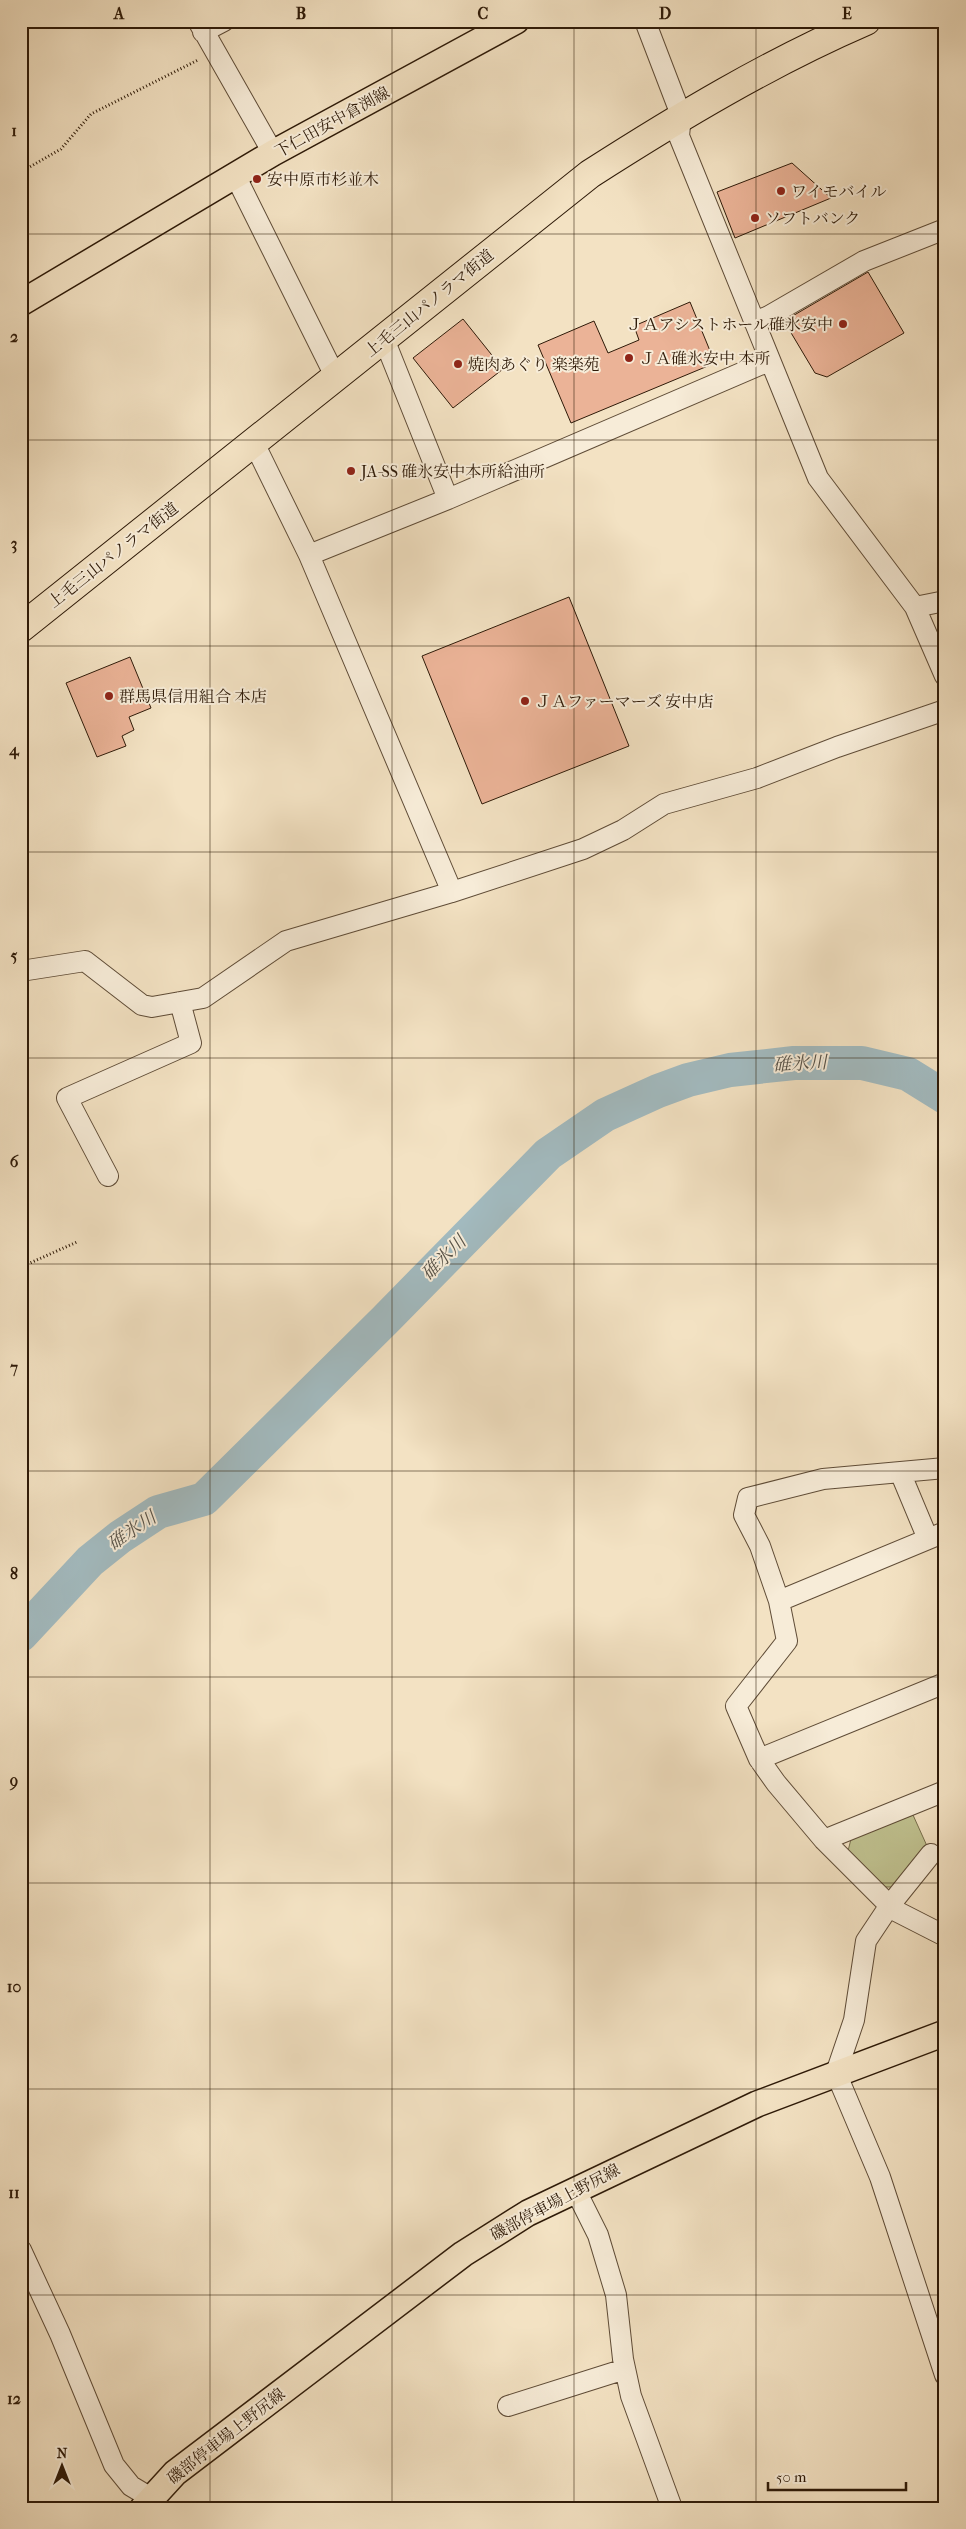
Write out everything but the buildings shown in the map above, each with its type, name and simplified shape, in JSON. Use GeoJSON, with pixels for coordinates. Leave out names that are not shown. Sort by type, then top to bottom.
{"type":"FeatureCollection","features":[{"type":"Feature","properties":{"kind":"highway","name":"上毛三山パノラマ街道"},"geometry":{"type":"LineString","coordinates":[[21,628],[590,174],[681,115],[805,48],[866,21]]}},
{"type":"Feature","properties":{"kind":"main road","name":"下仁田安中倉渕線"},"geometry":{"type":"LineString","coordinates":[[21,303],[273,153],[516,21]]}},
{"type":"Feature","properties":{"kind":"main road","name":"磯部停車場上野尻線"},"geometry":{"type":"LineString","coordinates":[[147,2503],[175,2473],[463,2254],[521,2217],[576,2189],[757,2104],[945,2033]]}},
{"type":"Feature","properties":{"kind":"street"},"geometry":{"type":"LineString","coordinates":[[224,21],[201,27],[273,153]]}},
{"type":"Feature","properties":{"kind":"street"},"geometry":{"type":"LineString","coordinates":[[645,21],[681,115],[679,136],[818,478],[915,607],[945,676]]}},
{"type":"Feature","properties":{"kind":"street"},"geometry":{"type":"LineString","coordinates":[[235,176],[336,378]]}},
{"type":"Feature","properties":{"kind":"street"},"geometry":{"type":"LineString","coordinates":[[754,322],[770,316],[864,261],[945,229]]}},
{"type":"Feature","properties":{"kind":"street"},"geometry":{"type":"LineString","coordinates":[[384,338],[448,500]]}},
{"type":"Feature","properties":{"kind":"street"},"geometry":{"type":"LineString","coordinates":[[308,555],[448,500],[770,361]]}},
{"type":"Feature","properties":{"kind":"street"},"geometry":{"type":"LineString","coordinates":[[254,443],[308,555],[452,892]]}},
{"type":"Feature","properties":{"kind":"street"},"geometry":{"type":"LineString","coordinates":[[915,607],[945,601]]}},
{"type":"Feature","properties":{"kind":"street"},"geometry":{"type":"LineString","coordinates":[[21,971],[85,961],[142,1005],[152,1007],[203,998],[286,941],[452,892],[583,849],[623,830],[664,804],[757,778],[837,747],[945,710]]}},
{"type":"Feature","properties":{"kind":"street"},"geometry":{"type":"LineString","coordinates":[[108,1176],[67,1098],[191,1043],[180,1002]]}},
{"type":"Feature","properties":{"kind":"street"},"geometry":{"type":"LineString","coordinates":[[945,1468],[823,1479],[748,1498],[744,1515],[760,1546],[779,1601],[787,1641],[736,1706],[759,1759],[776,1783],[824,1840],[892,1908],[945,1936]]}},
{"type":"Feature","properties":{"kind":"street"},"geometry":{"type":"LineString","coordinates":[[779,1601],[936,1535],[900,1472]]}},
{"type":"Feature","properties":{"kind":"street"},"geometry":{"type":"LineString","coordinates":[[759,1759],[945,1683]]}},
{"type":"Feature","properties":{"kind":"street"},"geometry":{"type":"LineString","coordinates":[[824,1840],[945,1791]]}},
{"type":"Feature","properties":{"kind":"street"},"geometry":{"type":"LineString","coordinates":[[931,1854],[866,1941],[854,2020],[836,2073],[880,2178],[945,2375]]}},
{"type":"Feature","properties":{"kind":"street"},"geometry":{"type":"LineString","coordinates":[[576,2189],[598,2235],[616,2294],[625,2369],[631,2396],[672,2508]]}},
{"type":"Feature","properties":{"kind":"street"},"geometry":{"type":"LineString","coordinates":[[21,2250],[60,2334],[114,2465],[147,2503]]}},
{"type":"Feature","properties":{"kind":"street"},"geometry":{"type":"LineString","coordinates":[[508,2406],[625,2369]]}},
{"type":"Feature","properties":{"kind":"path"},"geometry":{"type":"LineString","coordinates":[[21,172],[61,149],[91,114],[214,52]]}},
{"type":"Feature","properties":{"kind":"path"},"geometry":{"type":"LineString","coordinates":[[21,1266],[77,1242]]}},
{"type":"Feature","properties":{"kind":"green space"},"geometry":{"type":"Polygon","coordinates":[[[913,1815],[927,1846],[899,1887],[885,1887],[848,1851],[851,1839],[913,1815]]]}},
{"type":"Feature","properties":{"kind":"waterway","name":"碓氷川"},"geometry":{"type":"LineString","coordinates":[[21,1635],[90,1561],[120,1537],[158,1512],[204,1499],[385,1320],[548,1154],[605,1115],[658,1091],[688,1080],[730,1070],[794,1063],[862,1063],[908,1074],[945,1097]]}},
{"type":"Feature","properties":{"kind":"place","name":"安中原市杉並木"},"geometry":{"type":"Point","coordinates":[257,179]}},
{"type":"Feature","properties":{"kind":"place","name":"ワイモバイル"},"geometry":{"type":"Point","coordinates":[781,191]}},
{"type":"Feature","properties":{"kind":"place","name":"ソフトバンク"},"geometry":{"type":"Point","coordinates":[755,218]}},
{"type":"Feature","properties":{"kind":"place","name":"ＪＡアシストホール碓氷安中"},"geometry":{"type":"Point","coordinates":[843,324]}},
{"type":"Feature","properties":{"kind":"place","name":"ＪＡ碓氷安中 本所"},"geometry":{"type":"Point","coordinates":[629,358]}},
{"type":"Feature","properties":{"kind":"place","name":"焼肉あぐり 楽楽苑"},"geometry":{"type":"Point","coordinates":[458,364]}},
{"type":"Feature","properties":{"kind":"place","name":"JA-SS 碓氷安中本所給油所"},"geometry":{"type":"Point","coordinates":[351,471]}},
{"type":"Feature","properties":{"kind":"place","name":"群馬県信用組合 本店"},"geometry":{"type":"Point","coordinates":[109,696]}},
{"type":"Feature","properties":{"kind":"place","name":"ＪＡファーマーズ 安中店"},"geometry":{"type":"Point","coordinates":[525,701]}}]}
